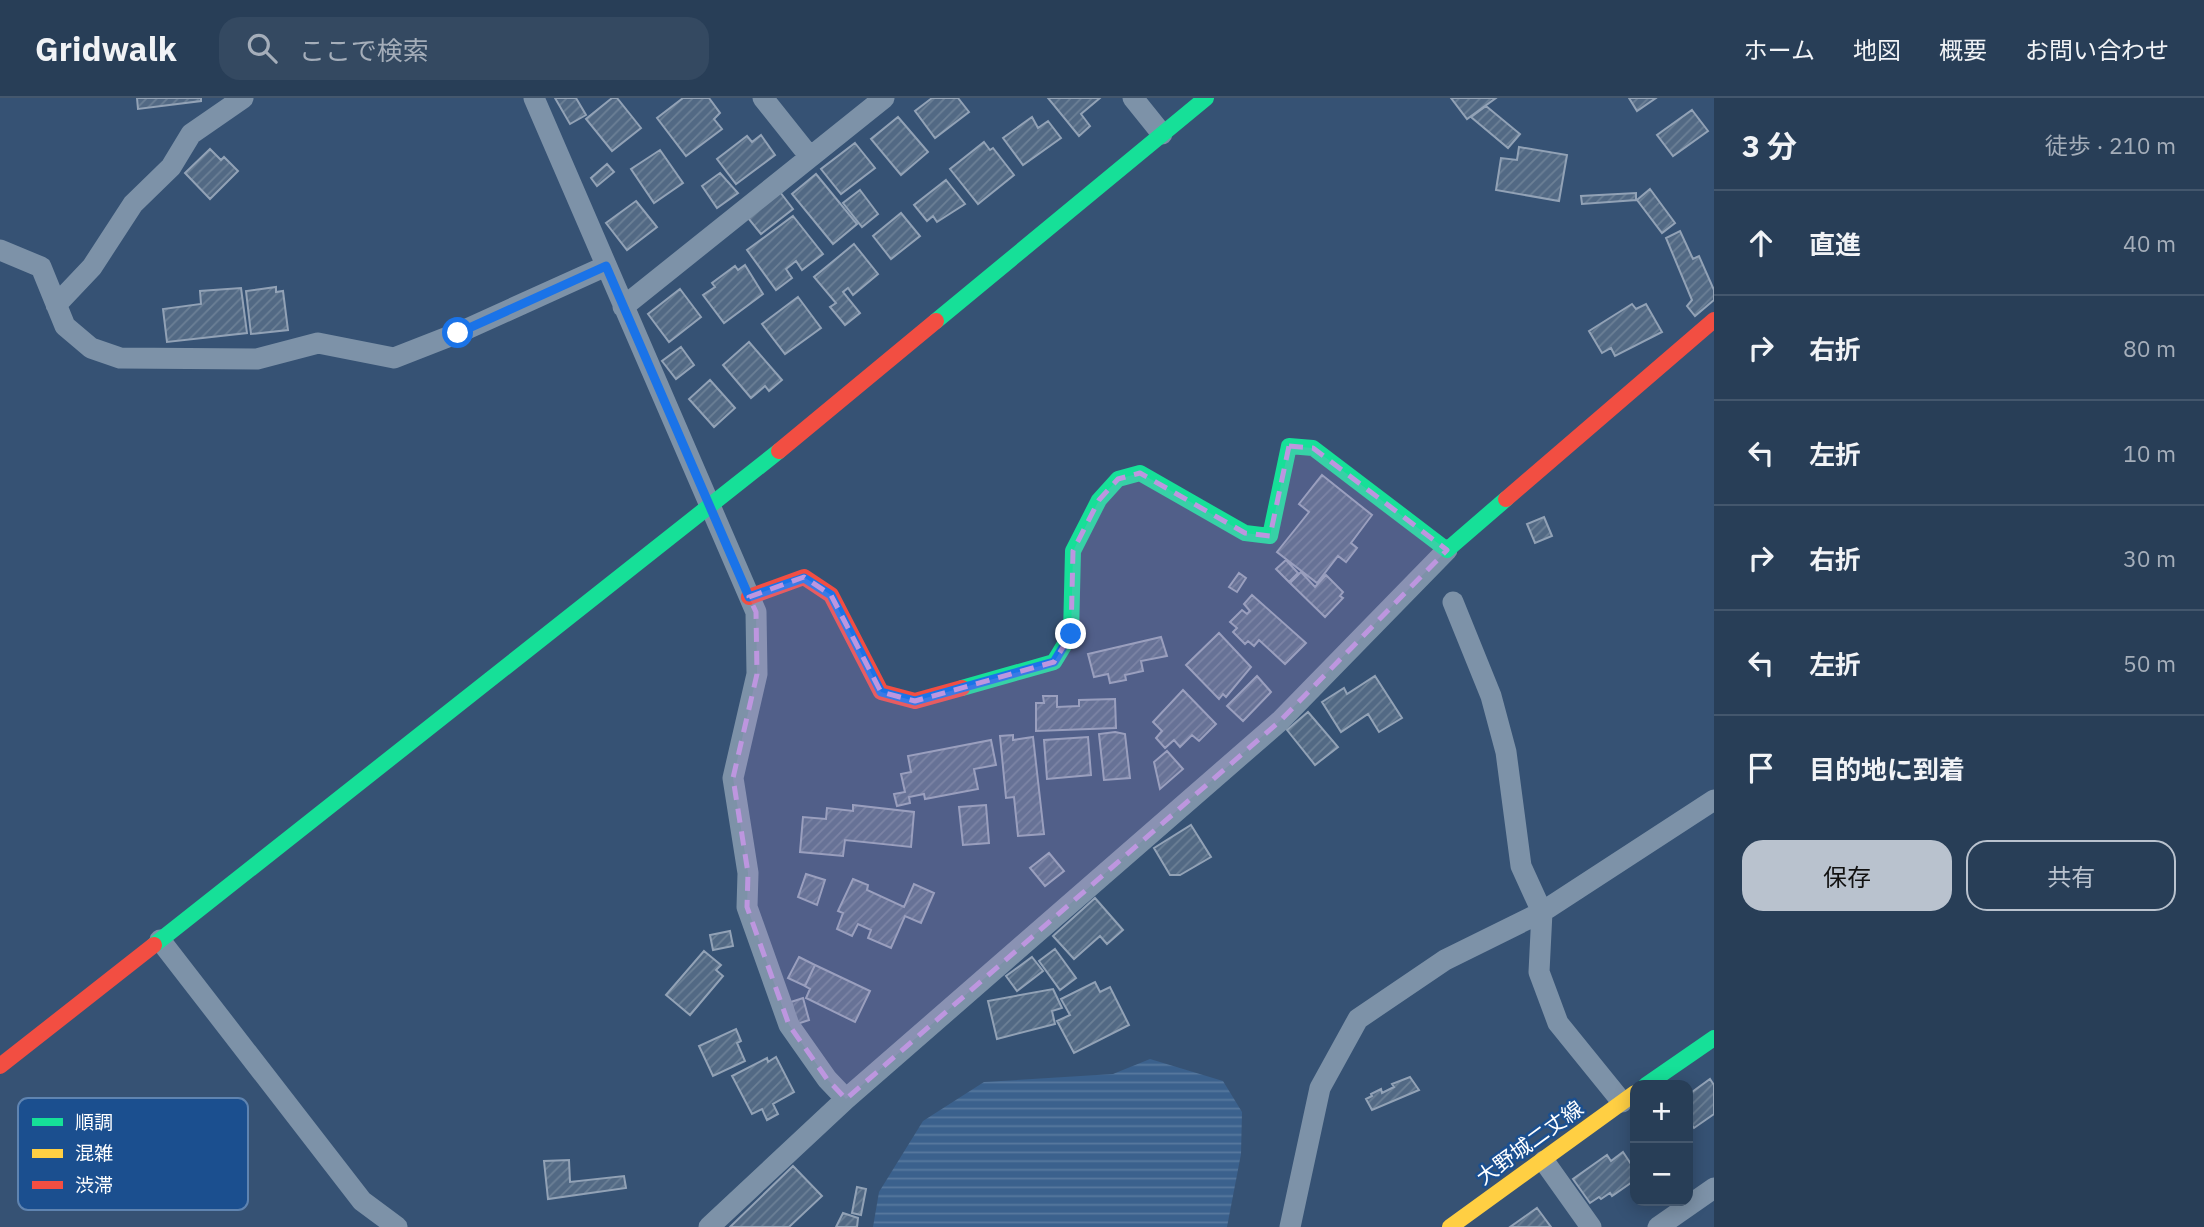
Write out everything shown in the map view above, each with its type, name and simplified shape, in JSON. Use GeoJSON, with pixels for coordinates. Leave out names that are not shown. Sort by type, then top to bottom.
{"type":"FeatureCollection","features":[{"type":"Feature","properties":{"kind":"street"},"geometry":{"type":"LineString","coordinates":[[56,305],[92,267],[133,204],[171,167],[191,134],[243,98]]}},
{"type":"Feature","properties":{"kind":"street"},"geometry":{"type":"LineString","coordinates":[[534,98],[756,612],[757,674],[733,778],[748,873],[747,907],[789,1025],[846,1099]]}},
{"type":"Feature","properties":{"kind":"street"},"geometry":{"type":"LineString","coordinates":[[763,98],[810,157]]}},
{"type":"Feature","properties":{"kind":"street"},"geometry":{"type":"LineString","coordinates":[[623,307],[884,98]]}},
{"type":"Feature","properties":{"kind":"street"},"geometry":{"type":"LineString","coordinates":[[1133,98],[1163,134]]}},
{"type":"Feature","properties":{"kind":"street"},"geometry":{"type":"LineString","coordinates":[[0,1066],[709,508],[1206,98]]}},
{"type":"Feature","properties":{"kind":"street"},"geometry":{"type":"LineString","coordinates":[[0,250],[40,267],[65,326],[91,348],[120,358],[257,359],[318,343],[394,358],[458,333],[606,266]]}},
{"type":"Feature","properties":{"kind":"street"},"geometry":{"type":"LineString","coordinates":[[709,1227],[846,1099],[1280,721],[1447,550],[1714,320]]}},
{"type":"Feature","properties":{"kind":"street"},"geometry":{"type":"LineString","coordinates":[[749,597],[804,578],[831,595],[881,692],[915,701],[1054,662],[1071,634],[1073,551],[1099,500],[1118,479],[1140,473],[1245,533],[1270,536],[1289,446],[1313,448],[1447,550]]}},
{"type":"Feature","properties":{"kind":"street"},"geometry":{"type":"LineString","coordinates":[[1453,602],[1491,696],[1506,752],[1521,866],[1542,912],[1539,972],[1558,1023],[1629,1097]]}},
{"type":"Feature","properties":{"kind":"street"},"geometry":{"type":"LineString","coordinates":[[1290,1227],[1320,1088],[1358,1019],[1445,960],[1542,912],[1714,800]]}},
{"type":"Feature","properties":{"kind":"street"},"geometry":{"type":"LineString","coordinates":[[160,940],[362,1201],[397,1227]]}},
{"type":"Feature","properties":{"kind":"street"},"geometry":{"type":"LineString","coordinates":[[1653,1080],[1714,1038]]}},
{"type":"Feature","properties":{"kind":"street","name":"大野城二丈線"},"geometry":{"type":"LineString","coordinates":[[1450,1227],[1629,1097]]}},
{"type":"Feature","properties":{"kind":"street"},"geometry":{"type":"LineString","coordinates":[[1544,1161],[1591,1227]]}},
{"type":"Feature","properties":{"kind":"street"},"geometry":{"type":"LineString","coordinates":[[1658,1227],[1714,1188]]}},
{"type":"Feature","properties":{"kind":"highlighted area"},"geometry":{"type":"Polygon","coordinates":[[[1289,446],[1313,448],[1447,550],[1280,721],[846,1099],[827,1079],[789,1025],[747,907],[748,873],[733,778],[757,674],[756,612],[749,597],[804,577],[831,595],[881,692],[915,701],[1054,662],[1071,634],[1073,551],[1099,500],[1118,479],[1140,473],[1245,533],[1270,536],[1289,446]]]}},
{"type":"Feature","properties":{"kind":"water"},"geometry":{"type":"Polygon","coordinates":[[[1150,1059],[1223,1081],[1242,1112],[1241,1154],[1227,1227],[873,1227],[879,1192],[923,1121],[984,1082],[1113,1074],[1150,1059]]]}},
{"type":"Feature","properties":{"kind":"building"},"geometry":{"type":"Polygon","coordinates":[[[137,98],[201,98],[201,101],[138,109],[137,98]]]}},
{"type":"Feature","properties":{"kind":"building"},"geometry":{"type":"Polygon","coordinates":[[[555,98],[576,98],[586,115],[570,124],[555,98]]]}},
{"type":"Feature","properties":{"kind":"building"},"geometry":{"type":"Polygon","coordinates":[[[612,98],[617,98],[641,128],[612,151],[586,119],[612,98]]]}},
{"type":"Feature","properties":{"kind":"building"},"geometry":{"type":"Polygon","coordinates":[[[683,98],[709,98],[720,113],[714,119],[722,129],[686,156],[657,118],[683,98]]]}},
{"type":"Feature","properties":{"kind":"building"},"geometry":{"type":"Polygon","coordinates":[[[932,98],[958,98],[969,112],[935,138],[915,111],[932,98]]]}},
{"type":"Feature","properties":{"kind":"building"},"geometry":{"type":"Polygon","coordinates":[[[1048,98],[1100,98],[1081,114],[1090,126],[1079,136],[1048,98]]]}},
{"type":"Feature","properties":{"kind":"building"},"geometry":{"type":"Polygon","coordinates":[[[1451,98],[1496,98],[1467,119],[1451,98]]]}},
{"type":"Feature","properties":{"kind":"building"},"geometry":{"type":"Polygon","coordinates":[[[1629,98],[1656,98],[1637,111],[1629,98]]]}},
{"type":"Feature","properties":{"kind":"building"},"geometry":{"type":"Polygon","coordinates":[[[1486,106],[1520,134],[1508,148],[1471,117],[1486,106]]]}},
{"type":"Feature","properties":{"kind":"building"},"geometry":{"type":"Polygon","coordinates":[[[1692,110],[1708,131],[1673,156],[1657,135],[1692,110]]]}},
{"type":"Feature","properties":{"kind":"building"},"geometry":{"type":"Polygon","coordinates":[[[898,117],[928,152],[901,175],[871,139],[898,117]]]}},
{"type":"Feature","properties":{"kind":"building"},"geometry":{"type":"Polygon","coordinates":[[[1032,117],[1038,128],[1048,121],[1061,138],[1023,165],[1003,138],[1032,117]]]}},
{"type":"Feature","properties":{"kind":"building"},"geometry":{"type":"Polygon","coordinates":[[[761,135],[775,155],[736,184],[717,159],[747,136],[752,142],[761,135]]]}},
{"type":"Feature","properties":{"kind":"building"},"geometry":{"type":"Polygon","coordinates":[[[984,142],[990,150],[993,148],[1014,175],[978,204],[950,169],[984,142]]]}},
{"type":"Feature","properties":{"kind":"building"},"geometry":{"type":"Polygon","coordinates":[[[855,143],[875,168],[841,194],[821,169],[855,143]]]}},
{"type":"Feature","properties":{"kind":"building"},"geometry":{"type":"Polygon","coordinates":[[[1519,147],[1567,155],[1559,201],[1496,190],[1501,158],[1517,160],[1519,147]]]}},
{"type":"Feature","properties":{"kind":"building"},"geometry":{"type":"Polygon","coordinates":[[[210,149],[221,160],[224,157],[238,171],[210,199],[185,173],[210,149]]]}},
{"type":"Feature","properties":{"kind":"building"},"geometry":{"type":"Polygon","coordinates":[[[660,150],[683,183],[654,203],[631,169],[660,150]]]}},
{"type":"Feature","properties":{"kind":"building"},"geometry":{"type":"Polygon","coordinates":[[[607,164],[614,172],[597,186],[591,178],[607,164]]]}},
{"type":"Feature","properties":{"kind":"building"},"geometry":{"type":"Polygon","coordinates":[[[720,173],[738,193],[717,208],[702,186],[720,173]]]}},
{"type":"Feature","properties":{"kind":"building"},"geometry":{"type":"Polygon","coordinates":[[[816,174],[857,224],[833,244],[792,194],[816,174]]]}},
{"type":"Feature","properties":{"kind":"building"},"geometry":{"type":"Polygon","coordinates":[[[946,180],[965,204],[937,222],[933,216],[927,221],[914,205],[946,180]]]}},
{"type":"Feature","properties":{"kind":"building"},"geometry":{"type":"Polygon","coordinates":[[[1650,189],[1675,223],[1662,233],[1637,200],[1650,189]]]}},
{"type":"Feature","properties":{"kind":"building"},"geometry":{"type":"Polygon","coordinates":[[[860,190],[878,214],[862,227],[843,203],[860,190]]]}},
{"type":"Feature","properties":{"kind":"building"},"geometry":{"type":"Polygon","coordinates":[[[780,192],[793,209],[761,234],[748,218],[780,192]]]}},
{"type":"Feature","properties":{"kind":"building"},"geometry":{"type":"Polygon","coordinates":[[[1636,193],[1636,200],[1582,204],[1581,196],[1636,193]]]}},
{"type":"Feature","properties":{"kind":"building"},"geometry":{"type":"Polygon","coordinates":[[[636,201],[657,227],[627,250],[606,223],[636,201]]]}},
{"type":"Feature","properties":{"kind":"building"},"geometry":{"type":"Polygon","coordinates":[[[901,213],[920,236],[891,259],[873,236],[901,213]]]}},
{"type":"Feature","properties":{"kind":"building"},"geometry":{"type":"Polygon","coordinates":[[[793,216],[823,254],[802,270],[796,261],[786,269],[792,278],[776,290],[747,250],[793,216]]]}},
{"type":"Feature","properties":{"kind":"building"},"geometry":{"type":"Polygon","coordinates":[[[1680,231],[1693,259],[1699,256],[1714,290],[1714,300],[1695,316],[1687,306],[1692,300],[1666,238],[1680,231]]]}},
{"type":"Feature","properties":{"kind":"building"},"geometry":{"type":"Polygon","coordinates":[[[854,244],[878,274],[853,295],[848,288],[843,292],[860,313],[845,325],[830,307],[836,303],[814,277],[854,244]]]}},
{"type":"Feature","properties":{"kind":"building"},"geometry":{"type":"Polygon","coordinates":[[[745,265],[763,294],[724,323],[703,295],[715,287],[712,283],[735,266],[738,270],[745,265]]]}},
{"type":"Feature","properties":{"kind":"building"},"geometry":{"type":"Polygon","coordinates":[[[276,287],[276,292],[283,291],[288,330],[251,334],[246,291],[276,287]]]}},
{"type":"Feature","properties":{"kind":"building"},"geometry":{"type":"Polygon","coordinates":[[[241,288],[247,333],[167,342],[163,309],[201,304],[200,291],[241,288]]]}},
{"type":"Feature","properties":{"kind":"building"},"geometry":{"type":"Polygon","coordinates":[[[680,289],[701,317],[669,342],[648,314],[680,289]]]}},
{"type":"Feature","properties":{"kind":"building"},"geometry":{"type":"Polygon","coordinates":[[[798,297],[821,328],[785,354],[762,324],[798,297]]]}},
{"type":"Feature","properties":{"kind":"building"},"geometry":{"type":"Polygon","coordinates":[[[1632,304],[1636,309],[1646,304],[1662,332],[1615,356],[1611,348],[1602,353],[1589,331],[1632,304]]]}},
{"type":"Feature","properties":{"kind":"building"},"geometry":{"type":"Polygon","coordinates":[[[749,342],[782,380],[769,391],[765,386],[751,398],[723,365],[749,342]]]}},
{"type":"Feature","properties":{"kind":"building"},"geometry":{"type":"Polygon","coordinates":[[[681,347],[694,365],[676,379],[662,361],[681,347]]]}},
{"type":"Feature","properties":{"kind":"building"},"geometry":{"type":"Polygon","coordinates":[[[710,380],[735,408],[714,427],[689,399],[710,380]]]}},
{"type":"Feature","properties":{"kind":"building"},"geometry":{"type":"Polygon","coordinates":[[[1322,475],[1372,515],[1351,543],[1357,548],[1346,562],[1338,556],[1317,583],[1277,552],[1309,512],[1299,504],[1322,475]]]}},
{"type":"Feature","properties":{"kind":"building"},"geometry":{"type":"Polygon","coordinates":[[[1544,517],[1552,536],[1535,543],[1527,524],[1544,517]]]}},
{"type":"Feature","properties":{"kind":"building"},"geometry":{"type":"Polygon","coordinates":[[[1286,560],[1298,573],[1289,582],[1276,569],[1286,560]]]}},
{"type":"Feature","properties":{"kind":"building"},"geometry":{"type":"Polygon","coordinates":[[[1301,572],[1315,587],[1326,575],[1343,592],[1340,596],[1343,598],[1325,617],[1290,583],[1301,572]]]}},
{"type":"Feature","properties":{"kind":"building"},"geometry":{"type":"Polygon","coordinates":[[[1239,573],[1246,578],[1237,592],[1229,587],[1239,573]]]}},
{"type":"Feature","properties":{"kind":"building"},"geometry":{"type":"Polygon","coordinates":[[[1252,595],[1306,643],[1285,664],[1259,640],[1254,646],[1248,641],[1245,644],[1233,632],[1237,628],[1230,622],[1242,610],[1247,614],[1250,611],[1244,604],[1252,595]]]}},
{"type":"Feature","properties":{"kind":"building"},"geometry":{"type":"Polygon","coordinates":[[[1219,633],[1251,667],[1226,697],[1223,694],[1219,699],[1186,665],[1219,633]]]}},
{"type":"Feature","properties":{"kind":"building"},"geometry":{"type":"Polygon","coordinates":[[[1161,637],[1167,656],[1141,661],[1143,671],[1125,675],[1126,680],[1110,683],[1108,674],[1094,677],[1088,654],[1161,637]]]}},
{"type":"Feature","properties":{"kind":"building"},"geometry":{"type":"Polygon","coordinates":[[[1257,676],[1271,692],[1243,721],[1227,706],[1257,676]]]}},
{"type":"Feature","properties":{"kind":"building"},"geometry":{"type":"Polygon","coordinates":[[[1375,676],[1402,718],[1379,732],[1368,714],[1341,732],[1322,702],[1344,688],[1347,694],[1375,676]]]}},
{"type":"Feature","properties":{"kind":"building"},"geometry":{"type":"Polygon","coordinates":[[[1183,690],[1216,724],[1199,741],[1192,735],[1180,747],[1174,740],[1165,748],[1156,738],[1162,731],[1153,722],[1183,690]]]}},
{"type":"Feature","properties":{"kind":"building"},"geometry":{"type":"Polygon","coordinates":[[[1043,696],[1057,696],[1057,707],[1079,706],[1079,700],[1115,699],[1116,728],[1036,731],[1036,703],[1044,703],[1043,696]]]}},
{"type":"Feature","properties":{"kind":"building"},"geometry":{"type":"Polygon","coordinates":[[[1308,712],[1338,747],[1315,765],[1287,730],[1308,712]]]}},
{"type":"Feature","properties":{"kind":"building"},"geometry":{"type":"Polygon","coordinates":[[[1099,734],[1125,734],[1130,778],[1104,780],[1099,734]]]}},
{"type":"Feature","properties":{"kind":"building"},"geometry":{"type":"Polygon","coordinates":[[[1013,735],[1013,740],[1033,737],[1044,834],[1018,836],[1014,797],[1006,798],[1000,736],[1013,735]]]}},
{"type":"Feature","properties":{"kind":"building"},"geometry":{"type":"Polygon","coordinates":[[[1088,737],[1091,775],[1047,779],[1044,740],[1088,737]]]}},
{"type":"Feature","properties":{"kind":"building"},"geometry":{"type":"Polygon","coordinates":[[[991,740],[996,765],[974,769],[978,789],[925,799],[924,794],[909,797],[910,803],[897,806],[894,794],[905,792],[901,774],[911,772],[908,756],[991,740]]]}},
{"type":"Feature","properties":{"kind":"building"},"geometry":{"type":"Polygon","coordinates":[[[1167,751],[1183,769],[1160,789],[1154,762],[1167,751]]]}},
{"type":"Feature","properties":{"kind":"building"},"geometry":{"type":"Polygon","coordinates":[[[853,805],[914,812],[911,847],[845,840],[843,856],[800,852],[803,817],[826,819],[827,808],[853,811],[853,805]]]}},
{"type":"Feature","properties":{"kind":"building"},"geometry":{"type":"Polygon","coordinates":[[[986,805],[989,843],[963,845],[959,807],[986,805]]]}},
{"type":"Feature","properties":{"kind":"building"},"geometry":{"type":"Polygon","coordinates":[[[1191,825],[1211,857],[1180,875],[1170,875],[1154,848],[1191,825]]]}},
{"type":"Feature","properties":{"kind":"building"},"geometry":{"type":"Polygon","coordinates":[[[1049,853],[1064,871],[1045,886],[1030,868],[1049,853]]]}},
{"type":"Feature","properties":{"kind":"building"},"geometry":{"type":"Polygon","coordinates":[[[806,874],[825,880],[817,905],[798,897],[806,874]]]}},
{"type":"Feature","properties":{"kind":"building"},"geometry":{"type":"Polygon","coordinates":[[[853,879],[868,885],[867,890],[904,907],[914,884],[934,893],[921,923],[905,916],[891,948],[868,938],[871,930],[858,924],[852,936],[837,929],[843,913],[838,911],[853,879]]]}},
{"type":"Feature","properties":{"kind":"building"},"geometry":{"type":"Polygon","coordinates":[[[1095,898],[1123,930],[1107,944],[1100,936],[1074,959],[1053,936],[1095,898]]]}},
{"type":"Feature","properties":{"kind":"building"},"geometry":{"type":"Polygon","coordinates":[[[730,931],[733,946],[713,950],[710,935],[730,931]]]}},
{"type":"Feature","properties":{"kind":"building"},"geometry":{"type":"Polygon","coordinates":[[[1055,949],[1076,978],[1060,990],[1039,961],[1055,949]]]}},
{"type":"Feature","properties":{"kind":"building"},"geometry":{"type":"Polygon","coordinates":[[[704,951],[721,965],[716,970],[723,976],[690,1015],[666,995],[704,951]]]}},
{"type":"Feature","properties":{"kind":"building"},"geometry":{"type":"Polygon","coordinates":[[[799,957],[815,965],[805,986],[788,978],[799,957]]]}},
{"type":"Feature","properties":{"kind":"building"},"geometry":{"type":"Polygon","coordinates":[[[1032,957],[1043,971],[1017,991],[1006,976],[1032,957]]]}},
{"type":"Feature","properties":{"kind":"building"},"geometry":{"type":"Polygon","coordinates":[[[815,965],[870,991],[855,1022],[806,998],[810,989],[805,986],[815,965]]]}},
{"type":"Feature","properties":{"kind":"building"},"geometry":{"type":"Polygon","coordinates":[[[1095,982],[1100,992],[1110,987],[1129,1025],[1074,1053],[1057,1021],[1070,1015],[1061,999],[1095,982]]]}},
{"type":"Feature","properties":{"kind":"building"},"geometry":{"type":"Polygon","coordinates":[[[1053,989],[1062,1008],[1052,1011],[1055,1024],[997,1039],[988,1001],[1053,989]]]}},
{"type":"Feature","properties":{"kind":"building"},"geometry":{"type":"Polygon","coordinates":[[[803,998],[809,1020],[797,1024],[791,1002],[803,998]]]}},
{"type":"Feature","properties":{"kind":"building"},"geometry":{"type":"Polygon","coordinates":[[[736,1029],[741,1041],[737,1043],[745,1061],[713,1076],[699,1046],[736,1029]]]}},
{"type":"Feature","properties":{"kind":"building"},"geometry":{"type":"Polygon","coordinates":[[[776,1057],[794,1092],[773,1104],[778,1114],[767,1120],[762,1109],[752,1114],[732,1076],[767,1058],[768,1062],[776,1057]]]}},
{"type":"Feature","properties":{"kind":"building"},"geometry":{"type":"Polygon","coordinates":[[[1410,1077],[1419,1090],[1372,1110],[1366,1099],[1372,1096],[1371,1094],[1381,1089],[1382,1093],[1394,1087],[1392,1084],[1410,1077]]]}},
{"type":"Feature","properties":{"kind":"building"},"geometry":{"type":"Polygon","coordinates":[[[1710,1079],[1714,1085],[1714,1114],[1694,1128],[1693,1127],[1693,1091],[1710,1079]]]}},
{"type":"Feature","properties":{"kind":"building"},"geometry":{"type":"Polygon","coordinates":[[[1623,1152],[1630,1162],[1630,1183],[1612,1196],[1610,1193],[1590,1203],[1573,1179],[1607,1155],[1611,1161],[1623,1152]]]}},
{"type":"Feature","properties":{"kind":"building"},"geometry":{"type":"Polygon","coordinates":[[[569,1160],[570,1182],[624,1176],[626,1188],[548,1199],[544,1161],[569,1160]]]}},
{"type":"Feature","properties":{"kind":"building"},"geometry":{"type":"Polygon","coordinates":[[[793,1166],[822,1196],[789,1227],[730,1227],[793,1166]]]}},
{"type":"Feature","properties":{"kind":"building"},"geometry":{"type":"Polygon","coordinates":[[[857,1187],[866,1189],[861,1215],[852,1213],[857,1187]]]}},
{"type":"Feature","properties":{"kind":"building"},"geometry":{"type":"Polygon","coordinates":[[[1537,1208],[1551,1227],[1510,1227],[1537,1208]]]}},
{"type":"Feature","properties":{"kind":"building"},"geometry":{"type":"Polygon","coordinates":[[[843,1213],[858,1218],[857,1227],[836,1227],[843,1213]]]}},
{"type":"Feature","properties":{"kind":"traffic: fast"},"geometry":{"type":"LineString","coordinates":[[936,321],[1206,98]]}},
{"type":"Feature","properties":{"kind":"traffic: fast"},"geometry":{"type":"LineString","coordinates":[[962,688],[1054,662],[1071,634],[1073,551],[1099,500],[1118,479],[1140,473],[1245,533],[1270,536],[1289,446],[1313,448],[1447,550],[1506,499]]}},
{"type":"Feature","properties":{"kind":"traffic: fast"},"geometry":{"type":"LineString","coordinates":[[154,945],[779,451]]}},
{"type":"Feature","properties":{"kind":"traffic: fast"},"geometry":{"type":"LineString","coordinates":[[1653,1080],[1714,1038]]}},
{"type":"Feature","properties":{"kind":"traffic: slow"},"geometry":{"type":"LineString","coordinates":[[1450,1227],[1630,1097]]}},
{"type":"Feature","properties":{"kind":"traffic: jam"},"geometry":{"type":"LineString","coordinates":[[1506,499],[1714,320]]}},
{"type":"Feature","properties":{"kind":"traffic: jam"},"geometry":{"type":"LineString","coordinates":[[779,451],[936,321]]}},
{"type":"Feature","properties":{"kind":"traffic: jam"},"geometry":{"type":"LineString","coordinates":[[749,597],[804,577],[831,595],[881,692],[915,701],[962,688]]}},
{"type":"Feature","properties":{"kind":"traffic: jam"},"geometry":{"type":"LineString","coordinates":[[0,1066],[154,945]]}},
{"type":"Feature","properties":{"kind":"route"},"geometry":{"type":"LineString","coordinates":[[458,333],[606,266],[749,597],[804,578],[831,595],[881,692],[915,701],[1054,662],[1071,634]]}}]}
